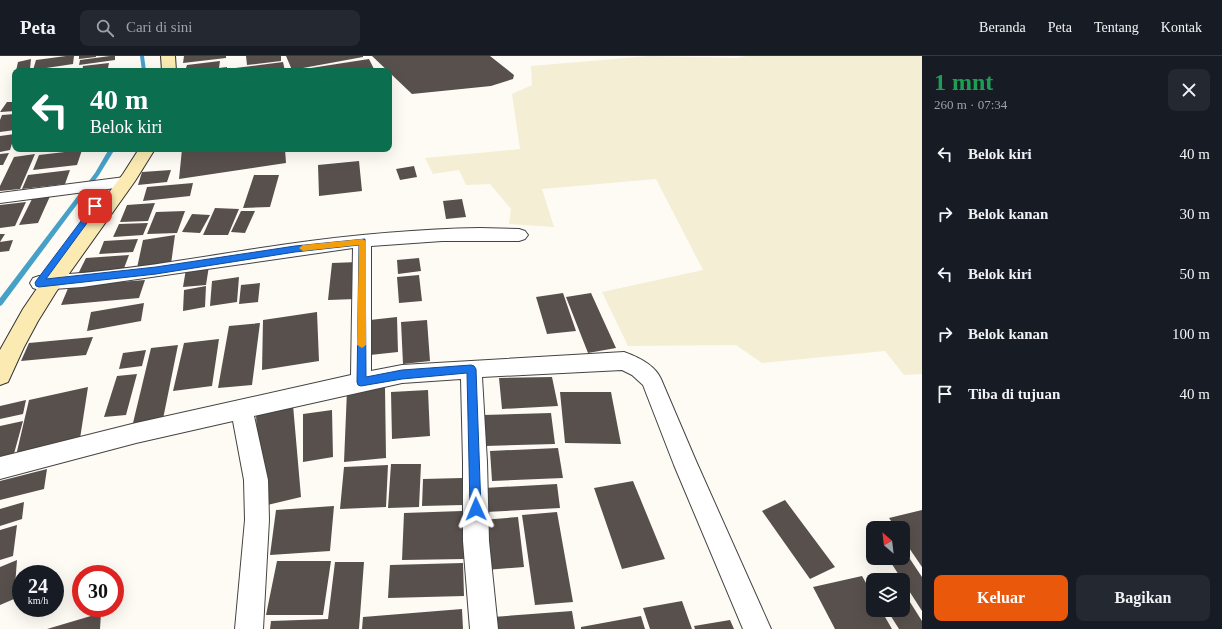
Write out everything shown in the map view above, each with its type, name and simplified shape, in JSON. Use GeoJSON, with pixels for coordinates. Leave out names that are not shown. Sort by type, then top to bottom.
{"type":"FeatureCollection","features":[{"type":"Feature","properties":{"kind":"main road"},"geometry":{"type":"LineString","coordinates":[[156,56],[157,68]]}},
{"type":"Feature","properties":{"kind":"main road"},"geometry":{"type":"LineString","coordinates":[[168,56],[169,68]]}},
{"type":"Feature","properties":{"kind":"main road"},"geometry":{"type":"LineString","coordinates":[[0,339],[46,283],[113,184],[131,152]]}},
{"type":"Feature","properties":{"kind":"main road"},"geometry":{"type":"LineString","coordinates":[[113,184],[144,152]]}},
{"type":"Feature","properties":{"kind":"main road"},"geometry":{"type":"LineString","coordinates":[[0,375],[17,338],[46,283]]}},
{"type":"Feature","properties":{"kind":"street"},"geometry":{"type":"LineString","coordinates":[[0,198],[60,189],[113,184]]}},
{"type":"Feature","properties":{"kind":"street"},"geometry":{"type":"LineString","coordinates":[[46,283],[156,270],[295,249],[362,241],[469,233],[519,235]]}},
{"type":"Feature","properties":{"kind":"street"},"geometry":{"type":"LineString","coordinates":[[361,382],[362,241]]}},
{"type":"Feature","properties":{"kind":"street"},"geometry":{"type":"LineString","coordinates":[[0,468],[242,409],[402,374],[624,361],[639,369],[651,379],[686,465],[757,629]]}},
{"type":"Feature","properties":{"kind":"street"},"geometry":{"type":"LineString","coordinates":[[471,369],[475,462],[476,541],[484,629]]}},
{"type":"Feature","properties":{"kind":"street"},"geometry":{"type":"LineString","coordinates":[[242,409],[256,480],[257,520],[249,629]]}},
{"type":"Feature","properties":{"kind":"shaded area"},"geometry":{"type":"Polygon","coordinates":[[[649,56],[736,58],[747,56],[922,56],[922,374],[904,375],[885,351],[762,363],[736,345],[628,346],[602,292],[703,270],[656,179],[542,189],[554,227],[509,224],[511,209],[490,184],[466,185],[459,170],[433,174],[425,158],[520,149],[512,94],[532,85],[531,66],[649,56]]]}},
{"type":"Feature","properties":{"kind":"building"},"geometry":{"type":"Polygon","coordinates":[[[74,56],[73,64],[46,68],[34,68],[36,60],[74,56]]]}},
{"type":"Feature","properties":{"kind":"building"},"geometry":{"type":"Polygon","coordinates":[[[79,56],[96,56],[96,57],[79,59],[79,56]]]}},
{"type":"Feature","properties":{"kind":"building"},"geometry":{"type":"Polygon","coordinates":[[[115,56],[115,60],[79,65],[80,60],[115,56]]]}},
{"type":"Feature","properties":{"kind":"building"},"geometry":{"type":"Polygon","coordinates":[[[184,56],[226,56],[226,58],[183,63],[184,56]]]}},
{"type":"Feature","properties":{"kind":"building"},"geometry":{"type":"Polygon","coordinates":[[[246,56],[281,56],[281,61],[247,65],[246,56]]]}},
{"type":"Feature","properties":{"kind":"building"},"geometry":{"type":"Polygon","coordinates":[[[286,56],[363,56],[303,68],[291,68],[286,56]]]}},
{"type":"Feature","properties":{"kind":"building"},"geometry":{"type":"Polygon","coordinates":[[[372,56],[490,56],[514,75],[513,79],[491,86],[412,94],[392,75],[392,68],[385,68],[372,56]]]}},
{"type":"Feature","properties":{"kind":"building"},"geometry":{"type":"Polygon","coordinates":[[[31,59],[30,68],[17,68],[18,62],[31,59]]]}},
{"type":"Feature","properties":{"kind":"building"},"geometry":{"type":"Polygon","coordinates":[[[369,59],[374,68],[311,68],[369,59]]]}},
{"type":"Feature","properties":{"kind":"building"},"geometry":{"type":"Polygon","coordinates":[[[220,61],[219,68],[186,68],[187,65],[220,61]]]}},
{"type":"Feature","properties":{"kind":"building"},"geometry":{"type":"Polygon","coordinates":[[[283,62],[284,68],[235,68],[283,62]]]}},
{"type":"Feature","properties":{"kind":"building"},"geometry":{"type":"Polygon","coordinates":[[[109,63],[108,68],[83,68],[83,66],[109,63]]]}},
{"type":"Feature","properties":{"kind":"building"},"geometry":{"type":"Polygon","coordinates":[[[7,102],[12,102],[12,111],[0,112],[7,102]]]}},
{"type":"Feature","properties":{"kind":"building"},"geometry":{"type":"Polygon","coordinates":[[[12,114],[12,130],[0,132],[0,120],[2,115],[12,114]]]}},
{"type":"Feature","properties":{"kind":"building"},"geometry":{"type":"Polygon","coordinates":[[[12,134],[10,150],[0,152],[0,136],[12,134]]]}},
{"type":"Feature","properties":{"kind":"building"},"geometry":{"type":"Polygon","coordinates":[[[81,152],[77,165],[33,170],[39,155],[81,152]]]}},
{"type":"Feature","properties":{"kind":"building"},"geometry":{"type":"Polygon","coordinates":[[[182,152],[285,152],[286,163],[179,179],[182,152]]]}},
{"type":"Feature","properties":{"kind":"building"},"geometry":{"type":"Polygon","coordinates":[[[9,153],[3,165],[0,165],[0,154],[9,153]]]}},
{"type":"Feature","properties":{"kind":"building"},"geometry":{"type":"Polygon","coordinates":[[[35,154],[20,189],[0,191],[0,186],[14,157],[35,154]]]}},
{"type":"Feature","properties":{"kind":"building"},"geometry":{"type":"Polygon","coordinates":[[[359,161],[362,191],[319,196],[318,165],[359,161]]]}},
{"type":"Feature","properties":{"kind":"building"},"geometry":{"type":"Polygon","coordinates":[[[414,166],[417,177],[400,180],[396,169],[414,166]]]}},
{"type":"Feature","properties":{"kind":"building"},"geometry":{"type":"Polygon","coordinates":[[[70,170],[65,184],[22,189],[28,175],[70,170]]]}},
{"type":"Feature","properties":{"kind":"building"},"geometry":{"type":"Polygon","coordinates":[[[171,170],[167,182],[138,185],[142,172],[171,170]]]}},
{"type":"Feature","properties":{"kind":"building"},"geometry":{"type":"Polygon","coordinates":[[[254,175],[279,175],[270,207],[243,208],[254,175]]]}},
{"type":"Feature","properties":{"kind":"building"},"geometry":{"type":"Polygon","coordinates":[[[193,183],[190,196],[143,201],[147,187],[193,183]]]}},
{"type":"Feature","properties":{"kind":"building"},"geometry":{"type":"Polygon","coordinates":[[[51,194],[38,223],[19,225],[33,197],[51,194]]]}},
{"type":"Feature","properties":{"kind":"building"},"geometry":{"type":"Polygon","coordinates":[[[462,199],[466,217],[446,219],[443,201],[462,199]]]}},
{"type":"Feature","properties":{"kind":"building"},"geometry":{"type":"Polygon","coordinates":[[[26,202],[15,226],[0,228],[0,205],[26,202]]]}},
{"type":"Feature","properties":{"kind":"building"},"geometry":{"type":"Polygon","coordinates":[[[155,203],[148,221],[120,222],[127,205],[155,203]]]}},
{"type":"Feature","properties":{"kind":"building"},"geometry":{"type":"Polygon","coordinates":[[[215,208],[239,209],[228,235],[203,235],[215,208]]]}},
{"type":"Feature","properties":{"kind":"building"},"geometry":{"type":"Polygon","coordinates":[[[185,211],[177,233],[147,234],[156,212],[185,211]]]}},
{"type":"Feature","properties":{"kind":"building"},"geometry":{"type":"Polygon","coordinates":[[[241,211],[255,211],[245,233],[231,232],[241,211]]]}},
{"type":"Feature","properties":{"kind":"building"},"geometry":{"type":"Polygon","coordinates":[[[192,214],[210,215],[200,233],[182,232],[192,214]]]}},
{"type":"Feature","properties":{"kind":"building"},"geometry":{"type":"Polygon","coordinates":[[[148,223],[143,235],[113,237],[119,224],[148,223]]]}},
{"type":"Feature","properties":{"kind":"building"},"geometry":{"type":"Polygon","coordinates":[[[0,234],[5,234],[0,242],[0,234]]]}},
{"type":"Feature","properties":{"kind":"building"},"geometry":{"type":"Polygon","coordinates":[[[175,235],[171,264],[137,268],[143,240],[175,235]]]}},
{"type":"Feature","properties":{"kind":"building"},"geometry":{"type":"Polygon","coordinates":[[[138,239],[133,252],[99,254],[104,241],[138,239]]]}},
{"type":"Feature","properties":{"kind":"building"},"geometry":{"type":"Polygon","coordinates":[[[13,240],[9,251],[0,252],[0,242],[13,240]]]}},
{"type":"Feature","properties":{"kind":"building"},"geometry":{"type":"Polygon","coordinates":[[[129,255],[123,271],[78,274],[86,258],[129,255]]]}},
{"type":"Feature","properties":{"kind":"building"},"geometry":{"type":"Polygon","coordinates":[[[419,258],[421,271],[398,274],[397,260],[419,258]]]}},
{"type":"Feature","properties":{"kind":"building"},"geometry":{"type":"Polygon","coordinates":[[[358,262],[356,299],[328,300],[332,263],[358,262]]]}},
{"type":"Feature","properties":{"kind":"building"},"geometry":{"type":"Polygon","coordinates":[[[209,266],[206,285],[183,287],[186,269],[209,266]]]}},
{"type":"Feature","properties":{"kind":"building"},"geometry":{"type":"Polygon","coordinates":[[[419,275],[422,301],[399,303],[397,277],[419,275]]]}},
{"type":"Feature","properties":{"kind":"building"},"geometry":{"type":"Polygon","coordinates":[[[239,277],[237,302],[210,306],[212,281],[239,277]]]}},
{"type":"Feature","properties":{"kind":"building"},"geometry":{"type":"Polygon","coordinates":[[[145,280],[139,298],[61,305],[69,286],[145,280]]]}},
{"type":"Feature","properties":{"kind":"building"},"geometry":{"type":"Polygon","coordinates":[[[260,283],[258,302],[239,304],[241,285],[260,283]]]}},
{"type":"Feature","properties":{"kind":"building"},"geometry":{"type":"Polygon","coordinates":[[[206,286],[205,307],[183,311],[184,290],[206,286]]]}},
{"type":"Feature","properties":{"kind":"building"},"geometry":{"type":"Polygon","coordinates":[[[563,293],[576,331],[547,334],[536,297],[563,293]]]}},
{"type":"Feature","properties":{"kind":"building"},"geometry":{"type":"Polygon","coordinates":[[[591,293],[616,348],[588,353],[566,297],[591,293]]]}},
{"type":"Feature","properties":{"kind":"building"},"geometry":{"type":"Polygon","coordinates":[[[144,303],[141,321],[87,331],[91,312],[144,303]]]}},
{"type":"Feature","properties":{"kind":"building"},"geometry":{"type":"Polygon","coordinates":[[[317,312],[319,361],[262,370],[263,320],[317,312]]]}},
{"type":"Feature","properties":{"kind":"building"},"geometry":{"type":"Polygon","coordinates":[[[397,317],[398,352],[370,355],[370,320],[397,317]]]}},
{"type":"Feature","properties":{"kind":"building"},"geometry":{"type":"Polygon","coordinates":[[[427,320],[430,361],[403,364],[401,322],[427,320]]]}},
{"type":"Feature","properties":{"kind":"building"},"geometry":{"type":"Polygon","coordinates":[[[260,323],[252,385],[218,388],[229,326],[260,323]]]}},
{"type":"Feature","properties":{"kind":"building"},"geometry":{"type":"Polygon","coordinates":[[[93,337],[86,355],[21,361],[29,343],[93,337]]]}},
{"type":"Feature","properties":{"kind":"building"},"geometry":{"type":"Polygon","coordinates":[[[219,339],[212,386],[173,391],[184,343],[219,339]]]}},
{"type":"Feature","properties":{"kind":"building"},"geometry":{"type":"Polygon","coordinates":[[[178,345],[163,419],[133,423],[151,348],[178,345]]]}},
{"type":"Feature","properties":{"kind":"building"},"geometry":{"type":"Polygon","coordinates":[[[146,350],[142,366],[119,369],[123,353],[146,350]]]}},
{"type":"Feature","properties":{"kind":"building"},"geometry":{"type":"Polygon","coordinates":[[[137,374],[126,415],[104,417],[117,376],[137,374]]]}},
{"type":"Feature","properties":{"kind":"building"},"geometry":{"type":"Polygon","coordinates":[[[552,377],[558,406],[502,409],[499,378],[552,377]]]}},
{"type":"Feature","properties":{"kind":"building"},"geometry":{"type":"Polygon","coordinates":[[[88,387],[79,445],[15,460],[29,400],[88,387]]]}},
{"type":"Feature","properties":{"kind":"building"},"geometry":{"type":"Polygon","coordinates":[[[385,387],[386,458],[344,462],[347,390],[385,387]]]}},
{"type":"Feature","properties":{"kind":"building"},"geometry":{"type":"Polygon","coordinates":[[[428,390],[430,436],[392,439],[391,392],[428,390]]]}},
{"type":"Feature","properties":{"kind":"building"},"geometry":{"type":"Polygon","coordinates":[[[560,392],[611,392],[621,444],[565,443],[560,392]]]}},
{"type":"Feature","properties":{"kind":"building"},"geometry":{"type":"Polygon","coordinates":[[[26,400],[23,414],[0,419],[0,406],[26,400]]]}},
{"type":"Feature","properties":{"kind":"building"},"geometry":{"type":"Polygon","coordinates":[[[293,405],[301,497],[259,507],[256,413],[293,405]]]}},
{"type":"Feature","properties":{"kind":"building"},"geometry":{"type":"Polygon","coordinates":[[[332,410],[333,457],[303,462],[303,414],[332,410]]]}},
{"type":"Feature","properties":{"kind":"building"},"geometry":{"type":"Polygon","coordinates":[[[551,413],[555,444],[485,446],[483,415],[551,413]]]}},
{"type":"Feature","properties":{"kind":"building"},"geometry":{"type":"Polygon","coordinates":[[[23,421],[12,461],[0,463],[0,426],[23,421]]]}},
{"type":"Feature","properties":{"kind":"building"},"geometry":{"type":"Polygon","coordinates":[[[558,448],[563,478],[492,481],[490,451],[558,448]]]}},
{"type":"Feature","properties":{"kind":"building"},"geometry":{"type":"Polygon","coordinates":[[[391,464],[421,464],[419,507],[388,508],[391,464]]]}},
{"type":"Feature","properties":{"kind":"building"},"geometry":{"type":"Polygon","coordinates":[[[388,465],[386,507],[340,509],[344,467],[388,465]]]}},
{"type":"Feature","properties":{"kind":"building"},"geometry":{"type":"Polygon","coordinates":[[[47,469],[44,489],[0,500],[0,481],[47,469]]]}},
{"type":"Feature","properties":{"kind":"building"},"geometry":{"type":"Polygon","coordinates":[[[462,478],[463,505],[422,506],[423,479],[462,478]]]}},
{"type":"Feature","properties":{"kind":"building"},"geometry":{"type":"Polygon","coordinates":[[[633,481],[665,559],[622,569],[594,488],[633,481]]]}},
{"type":"Feature","properties":{"kind":"building"},"geometry":{"type":"Polygon","coordinates":[[[557,484],[560,508],[486,512],[484,488],[557,484]]]}},
{"type":"Feature","properties":{"kind":"building"},"geometry":{"type":"Polygon","coordinates":[[[785,500],[835,567],[810,579],[762,511],[785,500]]]}},
{"type":"Feature","properties":{"kind":"building"},"geometry":{"type":"Polygon","coordinates":[[[24,502],[22,519],[0,526],[0,509],[24,502]]]}},
{"type":"Feature","properties":{"kind":"building"},"geometry":{"type":"Polygon","coordinates":[[[334,506],[330,551],[270,555],[276,510],[334,506]]]}},
{"type":"Feature","properties":{"kind":"building"},"geometry":{"type":"Polygon","coordinates":[[[922,510],[922,567],[910,549],[910,521],[891,521],[889,518],[922,510]]]}},
{"type":"Feature","properties":{"kind":"building"},"geometry":{"type":"Polygon","coordinates":[[[462,511],[464,559],[402,560],[404,513],[462,511]]]}},
{"type":"Feature","properties":{"kind":"building"},"geometry":{"type":"Polygon","coordinates":[[[557,512],[573,602],[535,605],[522,515],[557,512]]]}},
{"type":"Feature","properties":{"kind":"building"},"geometry":{"type":"Polygon","coordinates":[[[518,517],[524,567],[486,570],[482,520],[518,517]]]}},
{"type":"Feature","properties":{"kind":"building"},"geometry":{"type":"Polygon","coordinates":[[[17,525],[13,556],[0,560],[0,530],[17,525]]]}},
{"type":"Feature","properties":{"kind":"building"},"geometry":{"type":"Polygon","coordinates":[[[910,559],[922,577],[922,611],[910,592],[910,573],[898,573],[892,565],[910,565],[910,559]]]}},
{"type":"Feature","properties":{"kind":"building"},"geometry":{"type":"Polygon","coordinates":[[[17,560],[17,565],[12,565],[12,600],[0,605],[0,567],[17,560]]]}},
{"type":"Feature","properties":{"kind":"building"},"geometry":{"type":"Polygon","coordinates":[[[277,561],[331,561],[323,615],[266,615],[277,561]]]}},
{"type":"Feature","properties":{"kind":"building"},"geometry":{"type":"Polygon","coordinates":[[[335,562],[364,562],[359,629],[270,629],[271,621],[328,619],[335,562]]]}},
{"type":"Feature","properties":{"kind":"building"},"geometry":{"type":"Polygon","coordinates":[[[463,563],[464,596],[388,598],[390,565],[463,563]]]}},
{"type":"Feature","properties":{"kind":"building"},"geometry":{"type":"Polygon","coordinates":[[[862,576],[866,583],[866,617],[885,617],[892,629],[835,629],[813,587],[862,576]]]}},
{"type":"Feature","properties":{"kind":"building"},"geometry":{"type":"Polygon","coordinates":[[[682,601],[692,629],[650,629],[643,608],[682,601]]]}},
{"type":"Feature","properties":{"kind":"building"},"geometry":{"type":"Polygon","coordinates":[[[910,602],[922,621],[922,629],[899,629],[891,617],[910,617],[910,602]]]}},
{"type":"Feature","properties":{"kind":"building"},"geometry":{"type":"Polygon","coordinates":[[[462,609],[463,629],[362,629],[363,617],[462,609]]]}},
{"type":"Feature","properties":{"kind":"building"},"geometry":{"type":"Polygon","coordinates":[[[572,611],[575,629],[494,629],[493,617],[572,611]]]}},
{"type":"Feature","properties":{"kind":"building"},"geometry":{"type":"Polygon","coordinates":[[[641,616],[645,629],[581,629],[581,627],[641,616]]]}},
{"type":"Feature","properties":{"kind":"building"},"geometry":{"type":"Polygon","coordinates":[[[88,617],[101,617],[100,629],[47,629],[88,617]]]}},
{"type":"Feature","properties":{"kind":"building"},"geometry":{"type":"Polygon","coordinates":[[[730,620],[734,629],[695,629],[694,626],[730,620]]]}},
{"type":"Feature","properties":{"kind":"waterway"},"geometry":{"type":"LineString","coordinates":[[142,56],[144,68]]}},
{"type":"Feature","properties":{"kind":"waterway"},"geometry":{"type":"LineString","coordinates":[[0,303],[97,174],[110,152]]}},
{"type":"Feature","properties":{"kind":"slow traffic"},"geometry":{"type":"LineString","coordinates":[[303,248],[362,241],[362,345]]}},
{"type":"Feature","properties":{"kind":"route"},"geometry":{"type":"LineString","coordinates":[[95,206],[39,283],[52,283],[156,270],[295,249],[362,241],[361,382],[402,374],[471,369],[476,509]]}}]}
